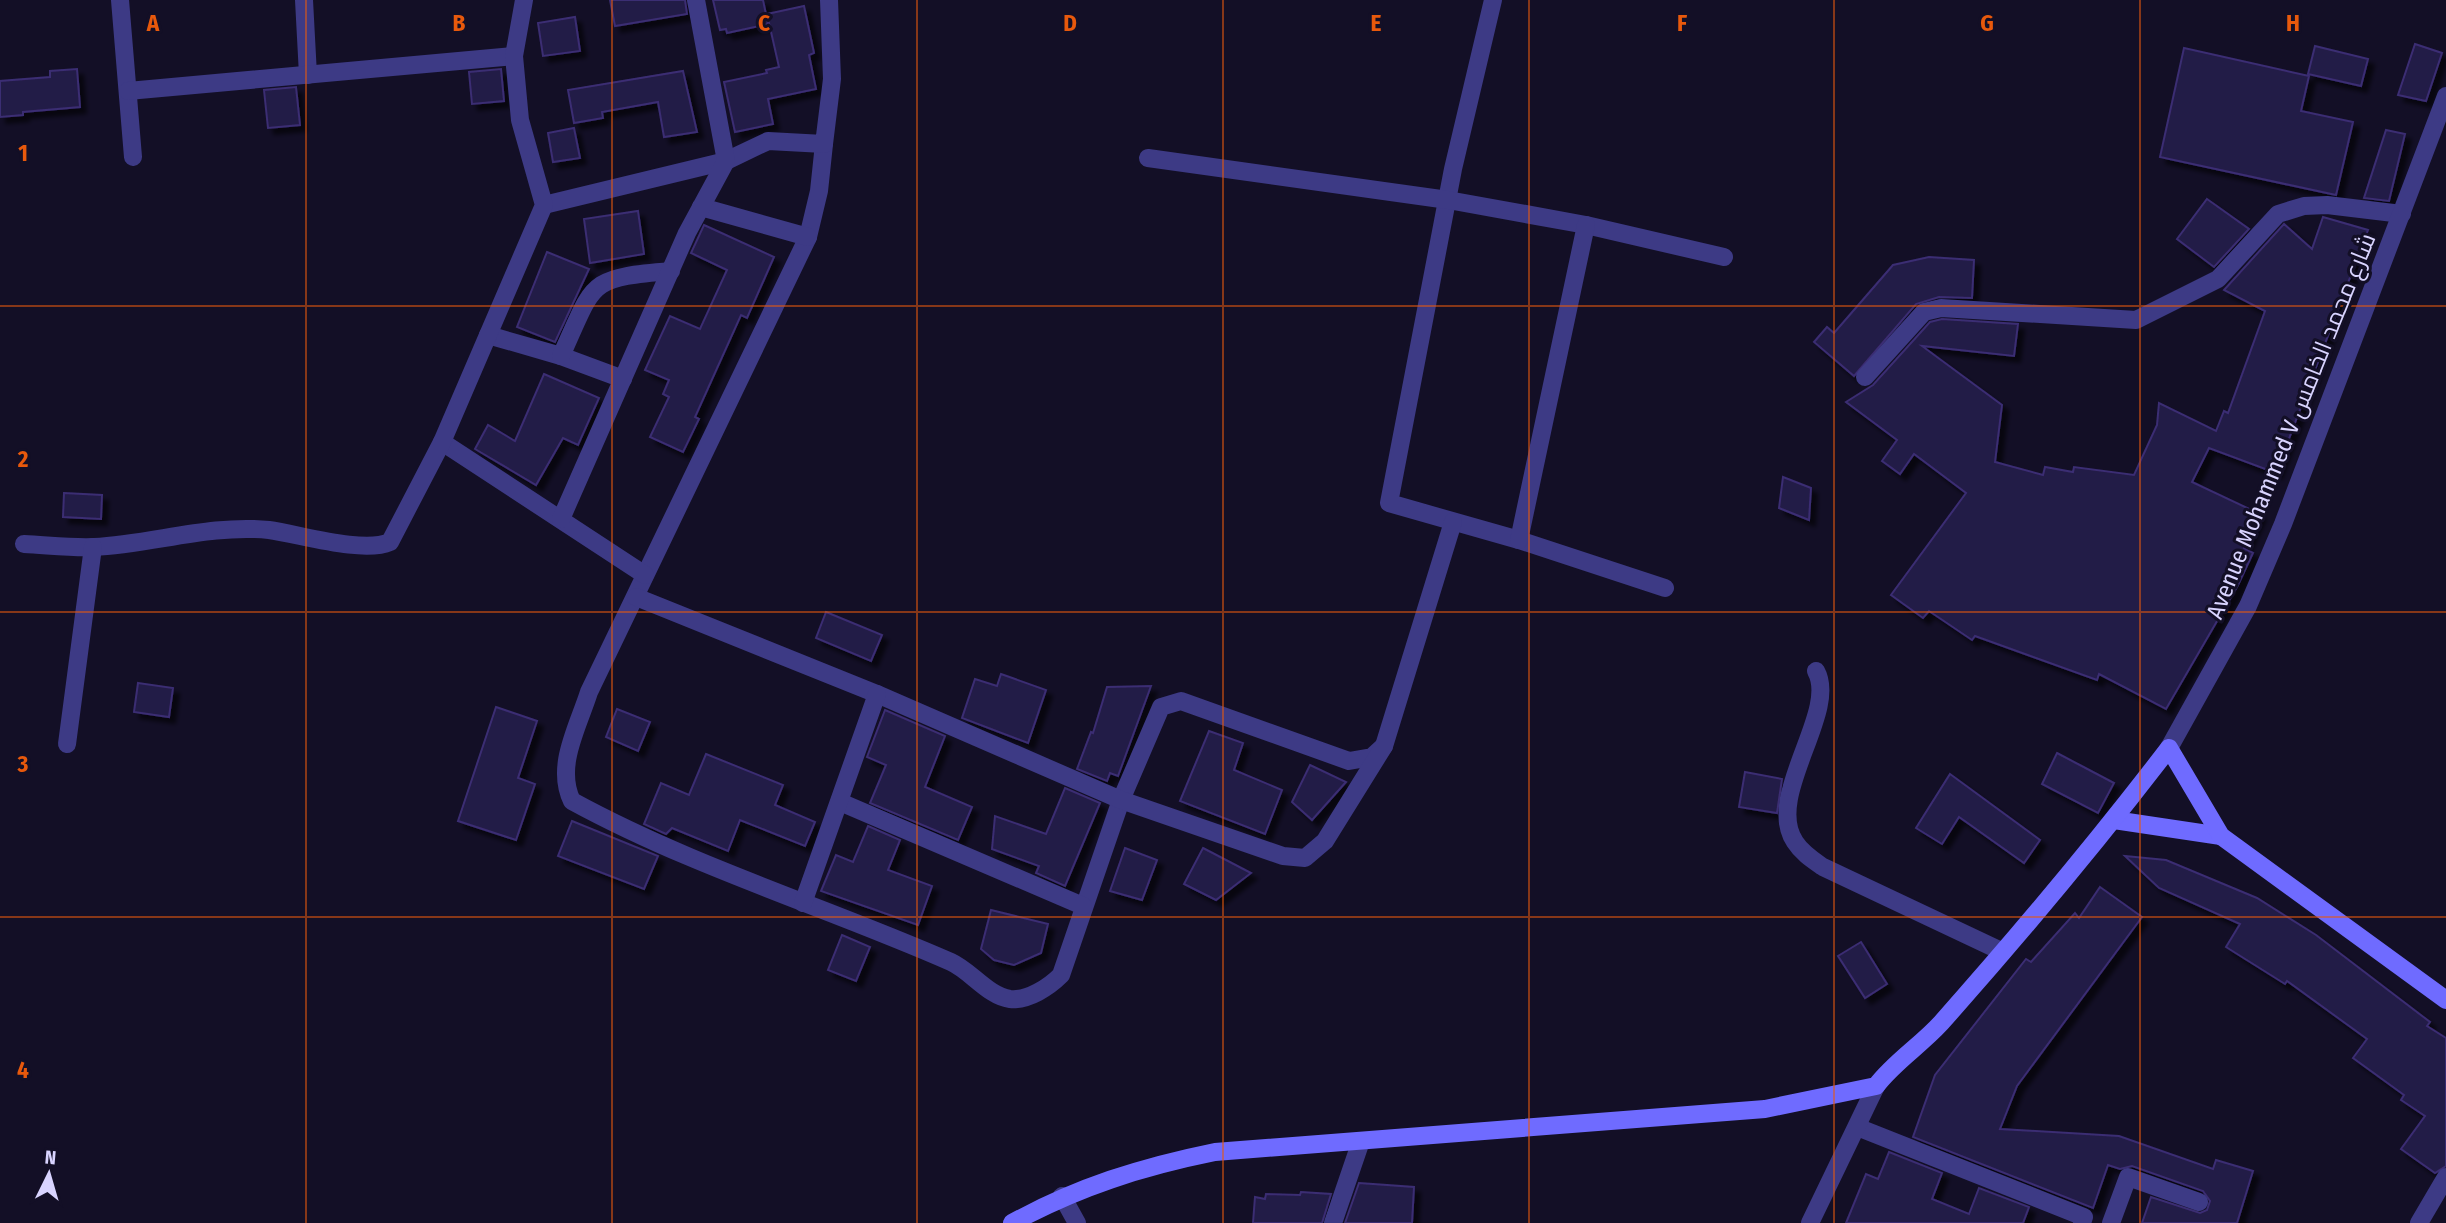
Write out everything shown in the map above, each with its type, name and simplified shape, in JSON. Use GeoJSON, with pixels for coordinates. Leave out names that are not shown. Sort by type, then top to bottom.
{"type":"FeatureCollection","features":[{"type":"Feature","properties":{"kind":"main road"},"geometry":{"type":"LineString","coordinates":[[1012,1223],[1062,1196],[1151,1165],[1215,1152],[1765,1109],[1876,1086],[1888,1070],[1909,1055],[1939,1025],[2003,952],[2114,820],[2169,748],[2221,836],[2446,1000]]}},
{"type":"Feature","properties":{"kind":"main road"},"geometry":{"type":"LineString","coordinates":[[2114,820],[2221,836]]}},
{"type":"Feature","properties":{"kind":"street"},"geometry":{"type":"LineString","coordinates":[[120,0],[133,157]]}},
{"type":"Feature","properties":{"kind":"street"},"geometry":{"type":"LineString","coordinates":[[304,0],[308,75]]}},
{"type":"Feature","properties":{"kind":"street"},"geometry":{"type":"LineString","coordinates":[[24,544],[93,547],[229,528],[384,545],[395,535],[442,442],[544,205],[520,120],[514,56],[524,0]]}},
{"type":"Feature","properties":{"kind":"street"},"geometry":{"type":"LineString","coordinates":[[561,519],[671,271],[726,162],[696,0]]}},
{"type":"Feature","properties":{"kind":"street"},"geometry":{"type":"LineString","coordinates":[[829,0],[832,79],[819,191],[808,237],[589,692],[566,760],[566,788],[572,801],[711,867],[955,963],[994,993],[1011,999],[1049,988],[1061,975],[1121,800],[1153,718],[1161,706],[1181,701],[1349,761],[1372,757],[1384,746]]}},
{"type":"Feature","properties":{"kind":"street"},"geometry":{"type":"LineString","coordinates":[[1493,0],[1448,200],[1389,503],[1519,540],[1665,587]]}},
{"type":"Feature","properties":{"kind":"street"},"geometry":{"type":"LineString","coordinates":[[128,91],[514,56]]}},
{"type":"Feature","properties":{"kind":"street","name":"Avenue Mohammed V شارع محمد الخامس"},"geometry":{"type":"LineString","coordinates":[[2169,748],[2248,606],[2446,96]]}},
{"type":"Feature","properties":{"kind":"street"},"geometry":{"type":"LineString","coordinates":[[544,205],[726,162],[768,141],[824,144]]}},
{"type":"Feature","properties":{"kind":"street"},"geometry":{"type":"LineString","coordinates":[[1148,158],[1448,200],[1586,225],[1724,257]]}},
{"type":"Feature","properties":{"kind":"street"},"geometry":{"type":"LineString","coordinates":[[1865,377],[1924,312],[1941,308],[2136,320],[2218,279],[2278,214],[2304,206],[2327,205],[2402,214]]}},
{"type":"Feature","properties":{"kind":"street"},"geometry":{"type":"LineString","coordinates":[[701,207],[808,237]]}},
{"type":"Feature","properties":{"kind":"street"},"geometry":{"type":"LineString","coordinates":[[1519,540],[1586,225]]}},
{"type":"Feature","properties":{"kind":"street"},"geometry":{"type":"LineString","coordinates":[[561,356],[588,297],[598,285],[618,275],[671,271]]}},
{"type":"Feature","properties":{"kind":"street"},"geometry":{"type":"LineString","coordinates":[[488,335],[561,356],[623,379]]}},
{"type":"Feature","properties":{"kind":"street"},"geometry":{"type":"LineString","coordinates":[[442,442],[645,575]]}},
{"type":"Feature","properties":{"kind":"street"},"geometry":{"type":"LineString","coordinates":[[636,597],[877,694],[1121,800],[1283,856],[1305,858],[1325,841],[1384,746],[1453,522]]}},
{"type":"Feature","properties":{"kind":"street"},"geometry":{"type":"LineString","coordinates":[[67,744],[93,547]]}},
{"type":"Feature","properties":{"kind":"street"},"geometry":{"type":"LineString","coordinates":[[1816,671],[1823,689],[1789,797],[1788,821],[1793,841],[1804,853],[1824,867],[2003,952]]}},
{"type":"Feature","properties":{"kind":"street"},"geometry":{"type":"LineString","coordinates":[[803,903],[841,803],[877,694]]}},
{"type":"Feature","properties":{"kind":"street"},"geometry":{"type":"LineString","coordinates":[[841,803],[1083,906]]}},
{"type":"Feature","properties":{"kind":"street"},"geometry":{"type":"LineString","coordinates":[[1810,1223],[1876,1086]]}},
{"type":"Feature","properties":{"kind":"street"},"geometry":{"type":"LineString","coordinates":[[1857,1127],[2088,1221]]}},
{"type":"Feature","properties":{"kind":"street"},"geometry":{"type":"LineString","coordinates":[[1333,1223],[1361,1141]]}},
{"type":"Feature","properties":{"kind":"street"},"geometry":{"type":"LineString","coordinates":[[2111,1223],[2128,1177],[2199,1202]]}},
{"type":"Feature","properties":{"kind":"street"},"geometry":{"type":"LineString","coordinates":[[2419,1223],[2446,1177]]}},
{"type":"Feature","properties":{"kind":"street"},"geometry":{"type":"LineString","coordinates":[[1062,1196],[1077,1223]]}},
{"type":"Feature","properties":{"kind":"building"},"geometry":{"type":"Polygon","coordinates":[[[610,0],[685,0],[687,14],[615,26],[610,0]]]}},
{"type":"Feature","properties":{"kind":"building"},"geometry":{"type":"Polygon","coordinates":[[[713,0],[763,0],[768,24],[727,33],[726,29],[720,30],[713,0]]]}},
{"type":"Feature","properties":{"kind":"building"},"geometry":{"type":"Polygon","coordinates":[[[804,6],[814,53],[809,55],[816,89],[768,99],[773,124],[735,132],[724,82],[767,73],[766,70],[779,67],[767,14],[804,6]]]}},
{"type":"Feature","properties":{"kind":"building"},"geometry":{"type":"Polygon","coordinates":[[[575,17],[580,51],[543,56],[538,23],[575,17]]]}},
{"type":"Feature","properties":{"kind":"building"},"geometry":{"type":"Polygon","coordinates":[[[2415,44],[2442,53],[2426,101],[2398,95],[2415,44]]]}},
{"type":"Feature","properties":{"kind":"building"},"geometry":{"type":"Polygon","coordinates":[[[2315,46],[2368,59],[2361,86],[2308,74],[2315,46]]]}},
{"type":"Feature","properties":{"kind":"building"},"geometry":{"type":"Polygon","coordinates":[[[2184,48],[2309,76],[2301,111],[2353,122],[2336,195],[2160,157],[2184,48]]]}},
{"type":"Feature","properties":{"kind":"building"},"geometry":{"type":"Polygon","coordinates":[[[77,69],[80,107],[23,112],[23,115],[0,117],[0,81],[50,77],[50,71],[77,69]]]}},
{"type":"Feature","properties":{"kind":"building"},"geometry":{"type":"Polygon","coordinates":[[[501,69],[504,101],[472,104],[469,72],[501,69]]]}},
{"type":"Feature","properties":{"kind":"building"},"geometry":{"type":"Polygon","coordinates":[[[683,71],[697,132],[664,137],[658,102],[602,112],[603,118],[574,123],[568,90],[683,71]]]}},
{"type":"Feature","properties":{"kind":"building"},"geometry":{"type":"Polygon","coordinates":[[[296,87],[300,125],[268,128],[264,90],[296,87]]]}},
{"type":"Feature","properties":{"kind":"building"},"geometry":{"type":"Polygon","coordinates":[[[574,128],[580,158],[553,162],[548,133],[574,128]]]}},
{"type":"Feature","properties":{"kind":"building"},"geometry":{"type":"Polygon","coordinates":[[[2386,130],[2405,134],[2389,201],[2364,198],[2386,130]]]}},
{"type":"Feature","properties":{"kind":"building"},"geometry":{"type":"Polygon","coordinates":[[[2207,199],[2249,229],[2214,267],[2177,239],[2207,199]]]}},
{"type":"Feature","properties":{"kind":"building"},"geometry":{"type":"Polygon","coordinates":[[[638,211],[644,254],[590,263],[584,219],[638,211]]]}},
{"type":"Feature","properties":{"kind":"building"},"geometry":{"type":"Polygon","coordinates":[[[2323,217],[2368,230],[2276,473],[2209,448],[2192,482],[2260,514],[2244,548],[2253,553],[2238,585],[2166,709],[2099,674],[2097,680],[1975,636],[1972,640],[1929,611],[1923,618],[1891,595],[1966,493],[1914,454],[1900,474],[1882,461],[1897,440],[1846,402],[1873,385],[1930,322],[1942,319],[2018,324],[2014,356],[1922,346],[2002,405],[1995,462],[2043,475],[2045,467],[2073,472],[2074,467],[2134,475],[2157,425],[2159,403],[2216,431],[2224,411],[2228,413],[2265,311],[2224,290],[2284,224],[2312,249],[2323,217]]]}},
{"type":"Feature","properties":{"kind":"building"},"geometry":{"type":"Polygon","coordinates":[[[704,225],[774,257],[747,318],[741,315],[695,417],[699,419],[683,452],[650,437],[669,397],[663,394],[669,380],[645,370],[670,316],[700,329],[727,270],[691,253],[704,225]]]}},
{"type":"Feature","properties":{"kind":"building"},"geometry":{"type":"Polygon","coordinates":[[[547,252],[589,269],[555,342],[517,327],[547,252]]]}},
{"type":"Feature","properties":{"kind":"building"},"geometry":{"type":"Polygon","coordinates":[[[1929,257],[1974,260],[1972,298],[1939,297],[1916,304],[1854,376],[1814,342],[1827,327],[1834,333],[1893,265],[1929,257]]]}},
{"type":"Feature","properties":{"kind":"building"},"geometry":{"type":"Polygon","coordinates":[[[544,374],[599,398],[578,445],[563,438],[536,485],[475,449],[488,425],[515,441],[544,374]]]}},
{"type":"Feature","properties":{"kind":"building"},"geometry":{"type":"Polygon","coordinates":[[[1783,477],[1811,488],[1809,520],[1779,508],[1783,477]]]}},
{"type":"Feature","properties":{"kind":"building"},"geometry":{"type":"Polygon","coordinates":[[[64,493],[102,495],[101,519],[63,517],[64,493]]]}},
{"type":"Feature","properties":{"kind":"building"},"geometry":{"type":"Polygon","coordinates":[[[826,612],[882,635],[871,661],[816,638],[826,612]]]}},
{"type":"Feature","properties":{"kind":"building"},"geometry":{"type":"Polygon","coordinates":[[[1001,674],[1046,690],[1028,743],[962,718],[975,679],[997,686],[1001,674]]]}},
{"type":"Feature","properties":{"kind":"building"},"geometry":{"type":"Polygon","coordinates":[[[138,683],[173,688],[169,717],[134,712],[138,683]]]}},
{"type":"Feature","properties":{"kind":"building"},"geometry":{"type":"Polygon","coordinates":[[[1151,686],[1118,776],[1110,773],[1107,781],[1077,769],[1091,732],[1093,733],[1107,687],[1151,686]]]}},
{"type":"Feature","properties":{"kind":"building"},"geometry":{"type":"Polygon","coordinates":[[[496,707],[537,721],[518,778],[535,784],[516,840],[458,821],[496,707]]]}},
{"type":"Feature","properties":{"kind":"building"},"geometry":{"type":"Polygon","coordinates":[[[617,709],[650,722],[638,751],[606,737],[617,709]]]}},
{"type":"Feature","properties":{"kind":"building"},"geometry":{"type":"Polygon","coordinates":[[[885,710],[945,736],[925,787],[972,807],[958,840],[870,803],[886,765],[867,757],[885,710]]]}},
{"type":"Feature","properties":{"kind":"building"},"geometry":{"type":"Polygon","coordinates":[[[1209,731],[1243,743],[1234,770],[1282,790],[1265,834],[1180,801],[1209,731]]]}},
{"type":"Feature","properties":{"kind":"building"},"geometry":{"type":"Polygon","coordinates":[[[2057,753],[2114,783],[2098,813],[2042,784],[2057,753]]]}},
{"type":"Feature","properties":{"kind":"building"},"geometry":{"type":"Polygon","coordinates":[[[706,754],[783,785],[775,805],[815,822],[805,846],[740,820],[728,851],[672,828],[666,834],[644,824],[661,783],[689,795],[706,754]]]}},
{"type":"Feature","properties":{"kind":"building"},"geometry":{"type":"Polygon","coordinates":[[[1310,765],[1346,782],[1312,820],[1292,802],[1310,765]]]}},
{"type":"Feature","properties":{"kind":"building"},"geometry":{"type":"Polygon","coordinates":[[[1745,772],[1782,779],[1777,813],[1739,807],[1745,772]]]}},
{"type":"Feature","properties":{"kind":"building"},"geometry":{"type":"Polygon","coordinates":[[[1950,774],[2040,840],[2024,863],[1959,817],[1942,844],[1916,828],[1950,774]]]}},
{"type":"Feature","properties":{"kind":"building"},"geometry":{"type":"Polygon","coordinates":[[[1065,788],[1100,803],[1065,886],[1036,873],[1039,866],[992,849],[995,816],[1046,834],[1065,788]]]}},
{"type":"Feature","properties":{"kind":"building"},"geometry":{"type":"Polygon","coordinates":[[[572,821],[658,856],[644,889],[558,856],[572,821]]]}},
{"type":"Feature","properties":{"kind":"building"},"geometry":{"type":"Polygon","coordinates":[[[868,826],[900,840],[888,870],[932,886],[918,925],[821,891],[836,855],[853,862],[868,826]]]}},
{"type":"Feature","properties":{"kind":"building"},"geometry":{"type":"Polygon","coordinates":[[[1125,848],[1157,860],[1142,900],[1110,891],[1125,848]]]}},
{"type":"Feature","properties":{"kind":"building"},"geometry":{"type":"Polygon","coordinates":[[[1203,848],[1251,873],[1216,900],[1184,884],[1203,848]]]}},
{"type":"Feature","properties":{"kind":"building"},"geometry":{"type":"Polygon","coordinates":[[[2125,856],[2166,860],[2257,898],[2316,935],[2430,1022],[2427,1026],[2446,1038],[2446,1166],[2435,1173],[2401,1149],[2425,1116],[2401,1100],[2404,1095],[2353,1058],[2367,1039],[2287,981],[2285,984],[2226,947],[2240,924],[2159,888],[2125,856]]]}},
{"type":"Feature","properties":{"kind":"building"},"geometry":{"type":"Polygon","coordinates":[[[2100,887],[2142,917],[2017,1086],[2000,1129],[2119,1136],[2213,1169],[2216,1160],[2253,1171],[2237,1223],[2142,1223],[2151,1197],[2200,1213],[2207,1210],[2210,1201],[2203,1191],[2132,1166],[2120,1169],[2108,1165],[2093,1208],[1913,1137],[1935,1075],[2026,959],[2031,962],[2075,913],[2079,918],[2100,887]]]}},
{"type":"Feature","properties":{"kind":"building"},"geometry":{"type":"Polygon","coordinates":[[[991,910],[1048,924],[1041,953],[1014,965],[994,960],[981,949],[991,910]]]}},
{"type":"Feature","properties":{"kind":"building"},"geometry":{"type":"Polygon","coordinates":[[[842,935],[870,947],[856,981],[828,970],[842,935]]]}},
{"type":"Feature","properties":{"kind":"building"},"geometry":{"type":"Polygon","coordinates":[[[1861,942],[1887,984],[1865,998],[1838,956],[1861,942]]]}},
{"type":"Feature","properties":{"kind":"building"},"geometry":{"type":"Polygon","coordinates":[[[1889,1152],[1942,1173],[1932,1199],[1969,1214],[1979,1188],[2029,1207],[2023,1223],[1846,1223],[1866,1174],[1878,1179],[1889,1152]]]}},
{"type":"Feature","properties":{"kind":"building"},"geometry":{"type":"Polygon","coordinates":[[[1359,1183],[1414,1187],[1412,1223],[1345,1223],[1359,1183]]]}},
{"type":"Feature","properties":{"kind":"building"},"geometry":{"type":"Polygon","coordinates":[[[1301,1192],[1331,1194],[1322,1223],[1253,1223],[1255,1197],[1265,1199],[1266,1194],[1300,1195],[1301,1192]]]}}]}
